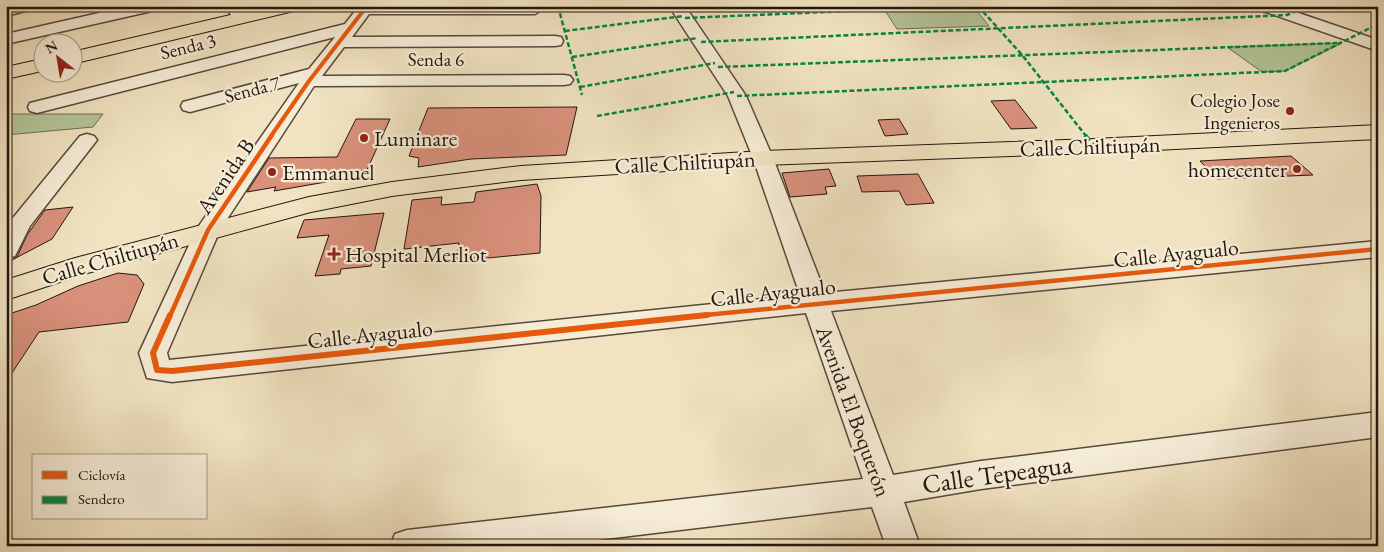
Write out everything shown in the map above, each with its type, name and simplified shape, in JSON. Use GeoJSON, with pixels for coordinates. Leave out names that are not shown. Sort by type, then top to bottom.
{"type":"FeatureCollection","features":[{"type":"Feature","properties":{"kind":"main road"},"geometry":{"type":"LineString","coordinates":[[82,55],[237,12],[292,6]]}},
{"type":"Feature","properties":{"kind":"main road"},"geometry":{"type":"LineString","coordinates":[[6,73],[32,67]]}},
{"type":"Feature","properties":{"kind":"main road","name":"Calle Chiltiupán"},"geometry":{"type":"LineString","coordinates":[[6,290],[75,267],[208,230],[309,205],[431,184],[603,167],[764,158],[1104,146],[1378,132]]}},
{"type":"Feature","properties":{"kind":"street"},"geometry":{"type":"LineString","coordinates":[[6,11],[28,6]]}},
{"type":"Feature","properties":{"kind":"street"},"geometry":{"type":"LineString","coordinates":[[6,38],[152,6]]}},
{"type":"Feature","properties":{"kind":"street","name":"Avenida El Boquerón"},"geometry":{"type":"LineString","coordinates":[[677,6],[737,96],[764,158],[903,546]]}},
{"type":"Feature","properties":{"kind":"street"},"geometry":{"type":"LineString","coordinates":[[1262,6],[1378,46]]}},
{"type":"Feature","properties":{"kind":"street"},"geometry":{"type":"LineString","coordinates":[[366,8],[535,9]]}},
{"type":"Feature","properties":{"kind":"street","name":"Avenida B"},"geometry":{"type":"LineString","coordinates":[[172,371],[157,370],[153,353],[208,230],[312,77],[366,8]]}},
{"type":"Feature","properties":{"kind":"street","name":"Senda 3"},"geometry":{"type":"LineString","coordinates":[[37,108],[344,35],[555,41]]}},
{"type":"Feature","properties":{"kind":"street","name":"Senda 6"},"geometry":{"type":"LineString","coordinates":[[312,77],[564,80]]}},
{"type":"Feature","properties":{"kind":"street","name":"Senda 7"},"geometry":{"type":"LineString","coordinates":[[190,106],[312,77]]}},
{"type":"Feature","properties":{"kind":"street"},"geometry":{"type":"LineString","coordinates":[[6,250],[20,224],[87,140]]}},
{"type":"Feature","properties":{"kind":"street","name":"Calle Ayagualo"},"geometry":{"type":"LineString","coordinates":[[172,371],[816,304],[1378,249]]}},
{"type":"Feature","properties":{"kind":"street","name":"Calle Tepeagua"},"geometry":{"type":"LineString","coordinates":[[407,546],[883,491],[981,475],[1378,424]]}},
{"type":"Feature","properties":{"kind":"green space"},"geometry":{"type":"Polygon","coordinates":[[[882,6],[973,6],[989,26],[897,29],[882,6]]]}},
{"type":"Feature","properties":{"kind":"green space"},"geometry":{"type":"Polygon","coordinates":[[[1342,43],[1285,71],[1262,72],[1227,47],[1342,43]]]}},
{"type":"Feature","properties":{"kind":"green space"},"geometry":{"type":"Polygon","coordinates":[[[6,114],[103,114],[93,127],[6,135],[6,114]]]}},
{"type":"Feature","properties":{"kind":"building"},"geometry":{"type":"Polygon","coordinates":[[[1015,100],[1037,128],[1011,129],[991,101],[1015,100]]]}},
{"type":"Feature","properties":{"kind":"building"},"geometry":{"type":"Polygon","coordinates":[[[577,107],[566,155],[471,159],[418,167],[419,158],[409,156],[428,108],[577,107]]]}},
{"type":"Feature","properties":{"kind":"building"},"geometry":{"type":"Polygon","coordinates":[[[356,119],[390,119],[367,170],[330,172],[326,182],[274,191],[276,187],[247,192],[269,158],[337,157],[356,119]]]}},
{"type":"Feature","properties":{"kind":"building"},"geometry":{"type":"Polygon","coordinates":[[[899,119],[908,134],[885,136],[878,120],[899,119]]]}},
{"type":"Feature","properties":{"kind":"building"},"geometry":{"type":"Polygon","coordinates":[[[1291,156],[1313,175],[1217,179],[1200,161],[1291,156]]]}},
{"type":"Feature","properties":{"kind":"building"},"geometry":{"type":"Polygon","coordinates":[[[829,169],[836,186],[825,187],[827,194],[790,197],[782,173],[829,169]]]}},
{"type":"Feature","properties":{"kind":"building"},"geometry":{"type":"Polygon","coordinates":[[[918,174],[934,203],[906,205],[899,191],[862,192],[857,176],[918,174]]]}},
{"type":"Feature","properties":{"kind":"building"},"geometry":{"type":"Polygon","coordinates":[[[537,184],[541,196],[540,253],[456,261],[459,243],[404,249],[412,200],[442,197],[441,205],[474,202],[476,192],[537,184]]]}},
{"type":"Feature","properties":{"kind":"building"},"geometry":{"type":"Polygon","coordinates":[[[73,207],[52,239],[10,261],[17,257],[27,235],[45,210],[73,207]]]}},
{"type":"Feature","properties":{"kind":"building"},"geometry":{"type":"Polygon","coordinates":[[[384,213],[371,266],[341,269],[340,274],[315,276],[329,235],[297,238],[304,220],[384,213]]]}},
{"type":"Feature","properties":{"kind":"building"},"geometry":{"type":"Polygon","coordinates":[[[118,273],[137,275],[144,284],[128,322],[39,332],[6,382],[6,315],[36,305],[78,286],[118,273]]]}},
{"type":"Feature","properties":{"kind":"marked path"},"geometry":{"type":"LineString","coordinates":[[558,6],[582,95]]}},
{"type":"Feature","properties":{"kind":"marked path"},"geometry":{"type":"LineString","coordinates":[[559,9],[579,6]]}},
{"type":"Feature","properties":{"kind":"marked path"},"geometry":{"type":"LineString","coordinates":[[978,6],[1023,56],[1094,146]]}},
{"type":"Feature","properties":{"kind":"marked path"},"geometry":{"type":"LineString","coordinates":[[701,42],[1287,15],[1308,6]]}},
{"type":"Feature","properties":{"kind":"marked path"},"geometry":{"type":"LineString","coordinates":[[685,18],[873,10]]}},
{"type":"Feature","properties":{"kind":"marked path"},"geometry":{"type":"LineString","coordinates":[[565,31],[684,16]]}},
{"type":"Feature","properties":{"kind":"marked path"},"geometry":{"type":"LineString","coordinates":[[737,96],[1285,71],[1378,24]]}},
{"type":"Feature","properties":{"kind":"marked path"},"geometry":{"type":"LineString","coordinates":[[572,57],[698,38]]}},
{"type":"Feature","properties":{"kind":"marked path"},"geometry":{"type":"LineString","coordinates":[[718,67],[1337,43]]}},
{"type":"Feature","properties":{"kind":"marked path"},"geometry":{"type":"LineString","coordinates":[[580,87],[715,63]]}},
{"type":"Feature","properties":{"kind":"marked path"},"geometry":{"type":"LineString","coordinates":[[597,116],[734,92]]}},
{"type":"Feature","properties":{"kind":"cycle path"},"geometry":{"type":"LineString","coordinates":[[367,6],[309,81],[208,230],[153,353],[157,370],[172,371],[816,303],[1378,249]]}},
{"type":"Feature","properties":{"kind":"place","name":"Colegio Jose Ingenieros"},"geometry":{"type":"Point","coordinates":[1290,111]}},
{"type":"Feature","properties":{"kind":"place","name":"Luminare"},"geometry":{"type":"Point","coordinates":[364,138]}},
{"type":"Feature","properties":{"kind":"place","name":"homecenter"},"geometry":{"type":"Point","coordinates":[1297,169]}},
{"type":"Feature","properties":{"kind":"place","name":"Emmanuel"},"geometry":{"type":"Point","coordinates":[272,172]}},
{"type":"Feature","properties":{"kind":"place","name":"Hospital Merliot"},"geometry":{"type":"Point","coordinates":[334,254]}}]}
